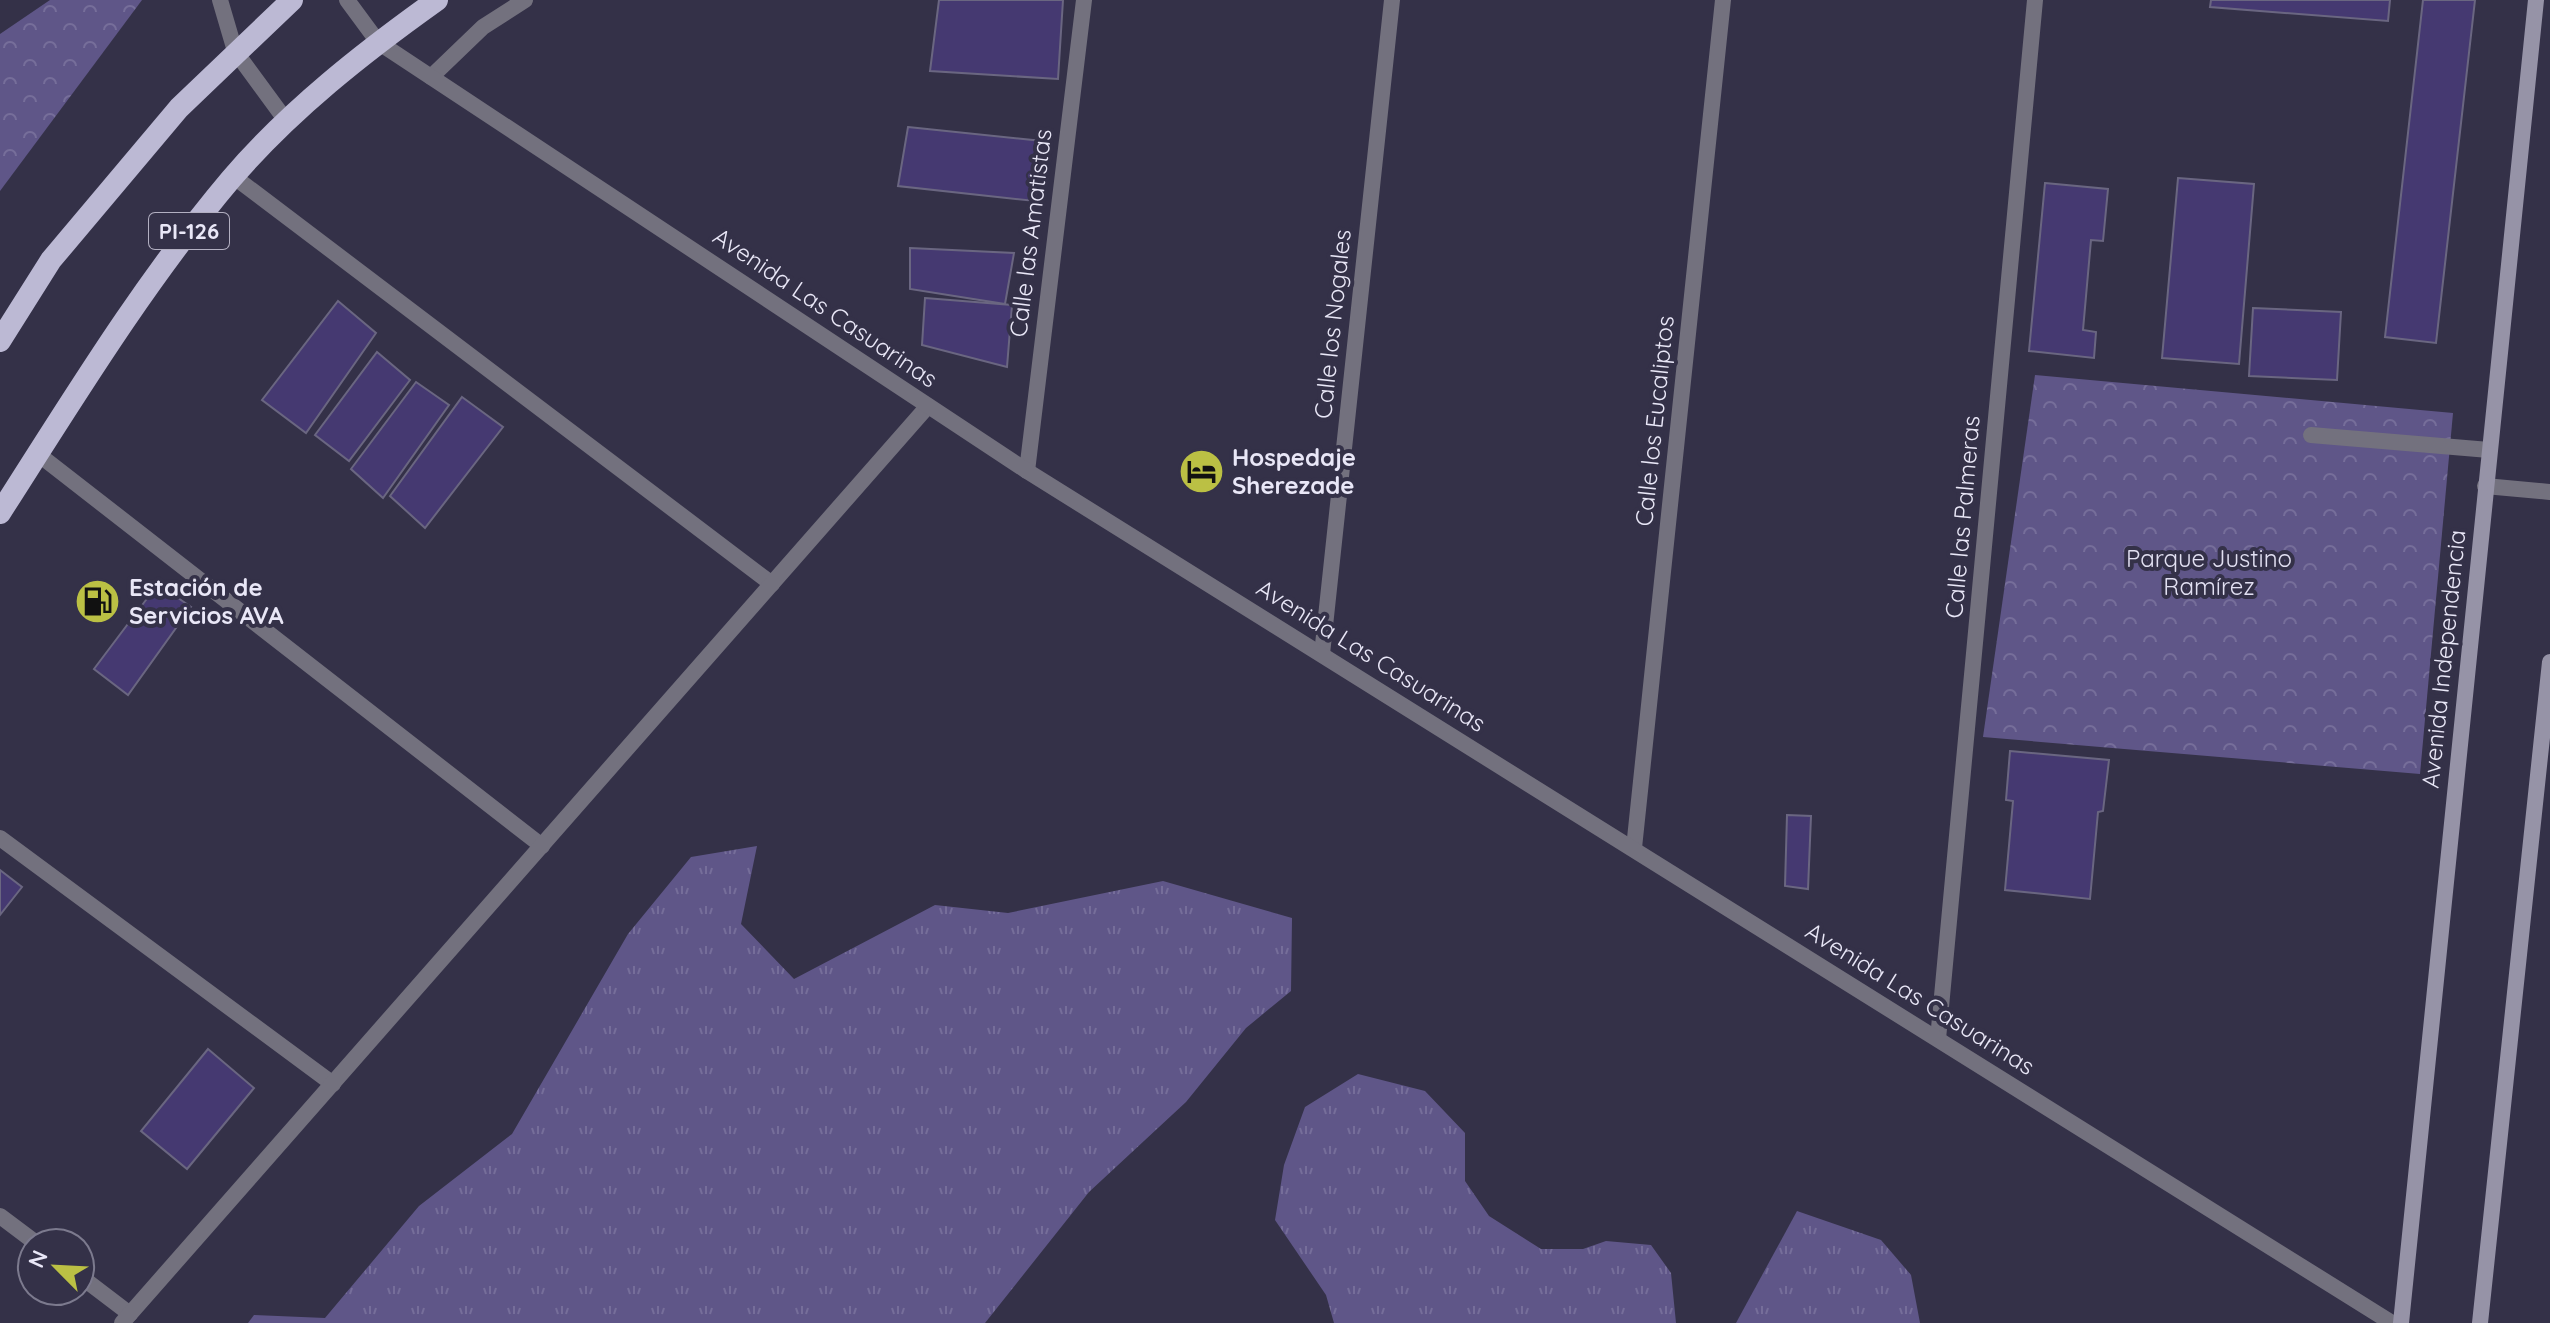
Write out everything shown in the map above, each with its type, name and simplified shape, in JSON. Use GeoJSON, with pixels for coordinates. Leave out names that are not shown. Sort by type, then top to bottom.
{"type":"FeatureCollection","features":[{"type":"Feature","properties":{"kind":"highway"},"geometry":{"type":"LineString","coordinates":[[0,341],[51,260],[86,216],[179,108],[235,51],[292,0]]}},
{"type":"Feature","properties":{"kind":"highway","name":"PI-126"},"geometry":{"type":"LineString","coordinates":[[0,513],[167,258],[233,176],[287,122],[378,42],[437,0]]}},
{"type":"Feature","properties":{"kind":"main road","name":"Avenida Independencia"},"geometry":{"type":"LineString","coordinates":[[2401,1323],[2536,0]]}},
{"type":"Feature","properties":{"kind":"main road"},"geometry":{"type":"LineString","coordinates":[[2480,1323],[2550,662]]}},
{"type":"Feature","properties":{"kind":"street"},"geometry":{"type":"LineString","coordinates":[[220,0],[235,51],[287,122]]}},
{"type":"Feature","properties":{"kind":"street","name":"Avenida Las Casuarinas"},"geometry":{"type":"LineString","coordinates":[[347,0],[378,42],[1027,471],[2392,1323]]}},
{"type":"Feature","properties":{"kind":"street"},"geometry":{"type":"LineString","coordinates":[[431,77],[483,27],[525,0]]}},
{"type":"Feature","properties":{"kind":"street","name":"Calle las Amatistas"},"geometry":{"type":"LineString","coordinates":[[1027,471],[1084,0]]}},
{"type":"Feature","properties":{"kind":"street","name":"Calle los Nogales"},"geometry":{"type":"LineString","coordinates":[[1322,654],[1392,0]]}},
{"type":"Feature","properties":{"kind":"street","name":"Calle los Eucaliptos"},"geometry":{"type":"LineString","coordinates":[[1634,848],[1723,0]]}},
{"type":"Feature","properties":{"kind":"street","name":"Calle las Palmeras"},"geometry":{"type":"LineString","coordinates":[[1938,1039],[2035,0]]}},
{"type":"Feature","properties":{"kind":"street"},"geometry":{"type":"LineString","coordinates":[[233,176],[772,584]]}},
{"type":"Feature","properties":{"kind":"street"},"geometry":{"type":"LineString","coordinates":[[96,1291],[126,1319],[928,406]]}},
{"type":"Feature","properties":{"kind":"street"},"geometry":{"type":"LineString","coordinates":[[2311,435],[2489,450]]}},
{"type":"Feature","properties":{"kind":"street"},"geometry":{"type":"LineString","coordinates":[[38,454],[542,846]]}},
{"type":"Feature","properties":{"kind":"street"},"geometry":{"type":"LineString","coordinates":[[2485,486],[2550,492]]}},
{"type":"Feature","properties":{"kind":"street"},"geometry":{"type":"LineString","coordinates":[[0,838],[333,1084]]}},
{"type":"Feature","properties":{"kind":"green space"},"geometry":{"type":"Polygon","coordinates":[[[50,0],[142,0],[0,191],[0,34],[50,0]]]}},
{"type":"Feature","properties":{"kind":"green space","name":"Parque Justino Ramírez"},"geometry":{"type":"Polygon","coordinates":[[[2035,375],[2453,413],[2420,774],[1983,737],[2035,375]]]}},
{"type":"Feature","properties":{"kind":"green space"},"geometry":{"type":"Polygon","coordinates":[[[757,846],[741,924],[794,979],[935,905],[1008,913],[1163,881],[1292,918],[1291,991],[1246,1028],[1186,1102],[1089,1192],[985,1323],[248,1323],[254,1315],[325,1318],[419,1206],[512,1134],[628,934],[691,857],[757,846]]]}},
{"type":"Feature","properties":{"kind":"green space"},"geometry":{"type":"Polygon","coordinates":[[[1358,1074],[1425,1091],[1465,1133],[1465,1181],[1489,1216],[1541,1249],[1583,1249],[1606,1241],[1651,1245],[1671,1273],[1676,1323],[1334,1323],[1326,1295],[1275,1220],[1284,1165],[1305,1107],[1358,1074]]]}},
{"type":"Feature","properties":{"kind":"green space"},"geometry":{"type":"Polygon","coordinates":[[[1797,1211],[1881,1240],[1911,1275],[1920,1323],[1736,1323],[1797,1211]]]}},
{"type":"Feature","properties":{"kind":"building"},"geometry":{"type":"Polygon","coordinates":[[[939,0],[1063,0],[1058,79],[930,71],[939,0]]]}},
{"type":"Feature","properties":{"kind":"building"},"geometry":{"type":"Polygon","coordinates":[[[2211,0],[2390,0],[2388,21],[2210,7],[2211,0]]]}},
{"type":"Feature","properties":{"kind":"building"},"geometry":{"type":"Polygon","coordinates":[[[2423,0],[2475,0],[2436,343],[2385,337],[2423,0]]]}},
{"type":"Feature","properties":{"kind":"building"},"geometry":{"type":"Polygon","coordinates":[[[908,127],[1042,141],[1035,201],[898,186],[908,127]]]}},
{"type":"Feature","properties":{"kind":"building"},"geometry":{"type":"Polygon","coordinates":[[[2178,178],[2254,184],[2239,364],[2162,358],[2178,178]]]}},
{"type":"Feature","properties":{"kind":"building"},"geometry":{"type":"Polygon","coordinates":[[[2045,183],[2108,189],[2103,241],[2091,240],[2083,330],[2096,332],[2094,358],[2029,351],[2045,183]]]}},
{"type":"Feature","properties":{"kind":"building"},"geometry":{"type":"Polygon","coordinates":[[[910,248],[1014,253],[1005,304],[910,289],[910,248]]]}},
{"type":"Feature","properties":{"kind":"building"},"geometry":{"type":"Polygon","coordinates":[[[925,298],[1012,305],[1007,367],[922,345],[925,298]]]}},
{"type":"Feature","properties":{"kind":"building"},"geometry":{"type":"Polygon","coordinates":[[[338,301],[376,333],[306,433],[262,400],[338,301]]]}},
{"type":"Feature","properties":{"kind":"building"},"geometry":{"type":"Polygon","coordinates":[[[2253,308],[2341,312],[2337,380],[2249,376],[2253,308]]]}},
{"type":"Feature","properties":{"kind":"building"},"geometry":{"type":"Polygon","coordinates":[[[377,352],[410,380],[349,461],[315,435],[377,352]]]}},
{"type":"Feature","properties":{"kind":"building"},"geometry":{"type":"Polygon","coordinates":[[[416,382],[449,405],[383,498],[351,469],[416,382]]]}},
{"type":"Feature","properties":{"kind":"building"},"geometry":{"type":"Polygon","coordinates":[[[462,397],[503,427],[425,528],[390,496],[462,397]]]}},
{"type":"Feature","properties":{"kind":"building"},"geometry":{"type":"Polygon","coordinates":[[[158,584],[191,607],[128,695],[94,669],[158,584]]]}},
{"type":"Feature","properties":{"kind":"building"},"geometry":{"type":"Polygon","coordinates":[[[2010,751],[2109,760],[2103,811],[2098,812],[2090,899],[2005,890],[2013,801],[2006,800],[2010,751]]]}},
{"type":"Feature","properties":{"kind":"building"},"geometry":{"type":"Polygon","coordinates":[[[1787,815],[1811,816],[1808,889],[1785,886],[1787,815]]]}},
{"type":"Feature","properties":{"kind":"building"},"geometry":{"type":"Polygon","coordinates":[[[0,870],[22,887],[0,915],[0,870]]]}},
{"type":"Feature","properties":{"kind":"building"},"geometry":{"type":"Polygon","coordinates":[[[208,1049],[254,1088],[187,1169],[141,1131],[208,1049]]]}},
{"type":"Feature","properties":{"kind":"place","name":"Hospedaje Sherezade"},"geometry":{"type":"Point","coordinates":[1201,472]}},
{"type":"Feature","properties":{"kind":"place","name":"Estación de Servicios AVA"},"geometry":{"type":"Point","coordinates":[98,602]}}]}
